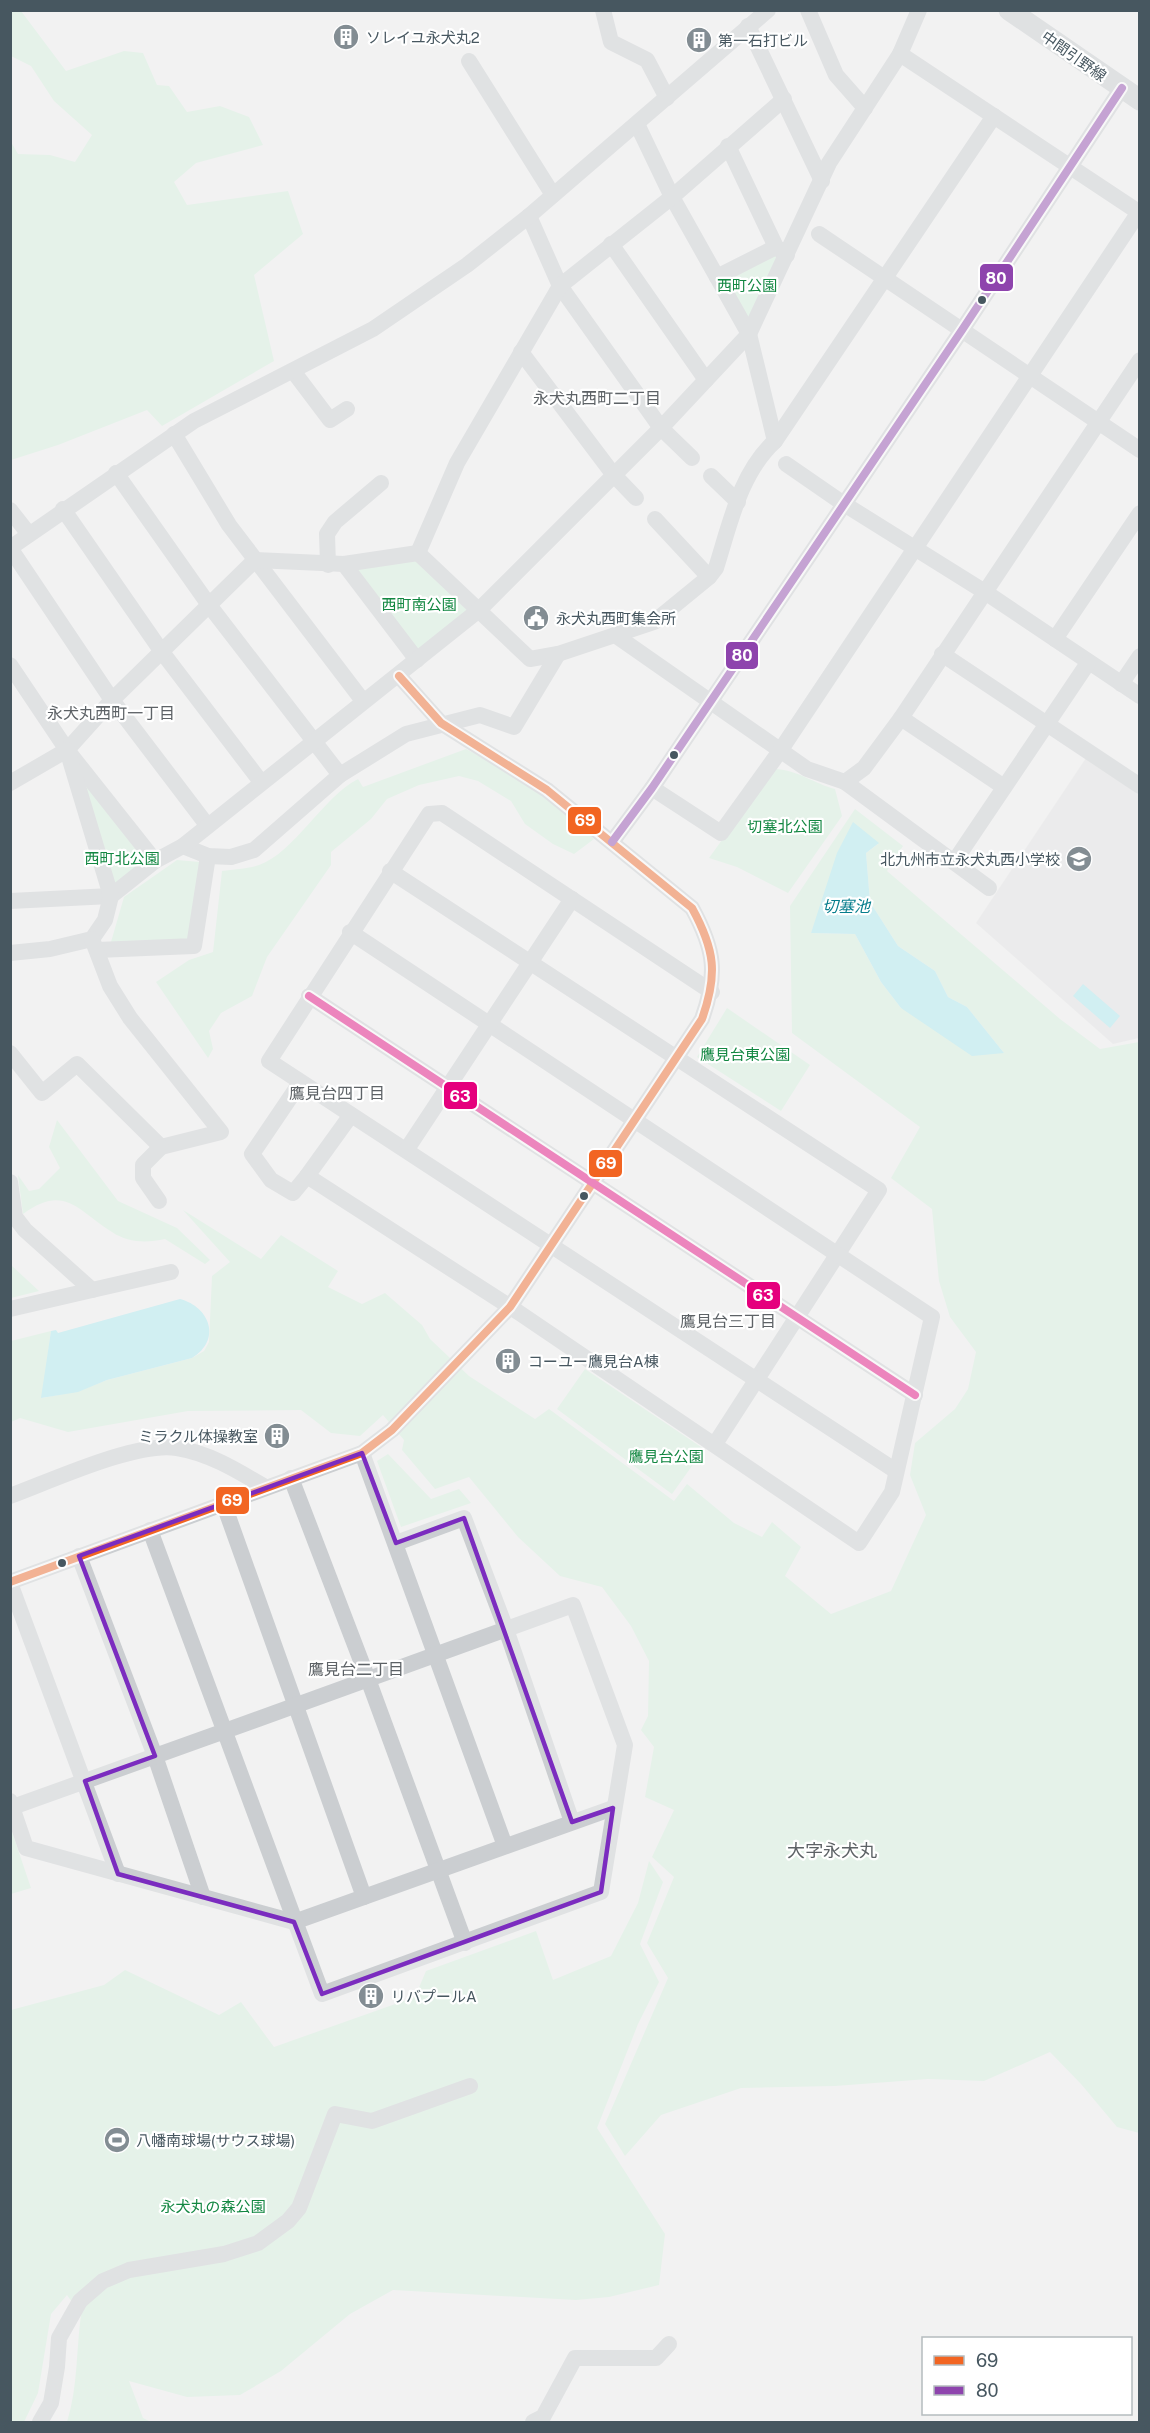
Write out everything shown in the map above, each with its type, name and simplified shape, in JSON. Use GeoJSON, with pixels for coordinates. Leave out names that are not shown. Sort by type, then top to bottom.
{"type":"FeatureCollection","features":[{"type":"Feature","properties":{"kind":"main road","name":"中間引野線"},"geometry":{"type":"LineString","coordinates":[[1015,12],[1140,100]]}},
{"type":"Feature","properties":{"kind":"street"},"geometry":{"type":"LineString","coordinates":[[603,10],[611,42],[647,60],[668,98]]}},
{"type":"Feature","properties":{"kind":"street"},"geometry":{"type":"LineString","coordinates":[[207,825],[112,700],[10,548],[28,533],[174,434],[374,329],[466,265],[529,216],[768,10]]}},
{"type":"Feature","properties":{"kind":"street"},"geometry":{"type":"LineString","coordinates":[[808,10],[836,75],[865,108]]}},
{"type":"Feature","properties":{"kind":"street"},"geometry":{"type":"LineString","coordinates":[[10,901],[111,896],[155,861],[183,846],[479,610],[661,428],[749,334],[782,251],[822,181],[829,164],[900,54],[919,10]]}},
{"type":"Feature","properties":{"kind":"street"},"geometry":{"type":"LineString","coordinates":[[748,26],[822,181]]}},
{"type":"Feature","properties":{"kind":"street"},"geometry":{"type":"LineString","coordinates":[[652,788],[721,833],[780,750],[1139,213],[900,54]]}},
{"type":"Feature","properties":{"kind":"street"},"geometry":{"type":"LineString","coordinates":[[469,60],[553,195]]}},
{"type":"Feature","properties":{"kind":"street"},"geometry":{"type":"LineString","coordinates":[[612,843],[652,788],[962,330],[1122,88]]}},
{"type":"Feature","properties":{"kind":"street"},"geometry":{"type":"LineString","coordinates":[[418,553],[457,463],[560,286],[672,196],[784,99]]}},
{"type":"Feature","properties":{"kind":"street"},"geometry":{"type":"LineString","coordinates":[[418,553],[530,659],[558,654],[654,622],[710,577],[716,568],[745,481],[765,450],[775,441],[994,116]]}},
{"type":"Feature","properties":{"kind":"street"},"geometry":{"type":"LineString","coordinates":[[637,124],[672,196],[749,334],[775,441]]}},
{"type":"Feature","properties":{"kind":"street"},"geometry":{"type":"LineString","coordinates":[[728,146],[782,251]]}},
{"type":"Feature","properties":{"kind":"street"},"geometry":{"type":"LineString","coordinates":[[529,216],[560,286],[661,428],[692,458]]}},
{"type":"Feature","properties":{"kind":"street"},"geometry":{"type":"LineString","coordinates":[[819,234],[1140,450]]}},
{"type":"Feature","properties":{"kind":"street"},"geometry":{"type":"LineString","coordinates":[[610,244],[706,380]]}},
{"type":"Feature","properties":{"kind":"street"},"geometry":{"type":"LineString","coordinates":[[717,277],[782,251]]}},
{"type":"Feature","properties":{"kind":"street"},"geometry":{"type":"LineString","coordinates":[[520,352],[613,474],[636,498]]}},
{"type":"Feature","properties":{"kind":"street"},"geometry":{"type":"LineString","coordinates":[[845,782],[864,768],[901,718],[1140,360]]}},
{"type":"Feature","properties":{"kind":"street"},"geometry":{"type":"LineString","coordinates":[[293,371],[330,420],[347,409]]}},
{"type":"Feature","properties":{"kind":"street"},"geometry":{"type":"LineString","coordinates":[[174,434],[229,525],[363,701]]}},
{"type":"Feature","properties":{"kind":"street"},"geometry":{"type":"LineString","coordinates":[[786,464],[844,504],[985,592],[1140,696]]}},
{"type":"Feature","properties":{"kind":"street"},"geometry":{"type":"LineString","coordinates":[[116,472],[209,605],[340,775]]}},
{"type":"Feature","properties":{"kind":"street"},"geometry":{"type":"LineString","coordinates":[[711,476],[738,502]]}},
{"type":"Feature","properties":{"kind":"street"},"geometry":{"type":"LineString","coordinates":[[381,483],[335,522],[327,534],[336,564],[417,660]]}},
{"type":"Feature","properties":{"kind":"street"},"geometry":{"type":"LineString","coordinates":[[63,509],[162,652],[261,782]]}},
{"type":"Feature","properties":{"kind":"street"},"geometry":{"type":"LineString","coordinates":[[10,510],[28,533]]}},
{"type":"Feature","properties":{"kind":"street"},"geometry":{"type":"LineString","coordinates":[[1055,639],[1140,513]]}},
{"type":"Feature","properties":{"kind":"street"},"geometry":{"type":"LineString","coordinates":[[656,519],[710,577]]}},
{"type":"Feature","properties":{"kind":"street"},"geometry":{"type":"LineString","coordinates":[[10,783],[67,750],[112,700],[255,560],[336,564],[418,553]]}},
{"type":"Feature","properties":{"kind":"street"},"geometry":{"type":"LineString","coordinates":[[615,635],[807,769],[845,782],[989,888]]}},
{"type":"Feature","properties":{"kind":"street"},"geometry":{"type":"LineString","coordinates":[[183,846],[208,856],[231,857],[254,850],[340,775],[406,734],[441,723],[480,715],[514,727],[558,654]]}},
{"type":"Feature","properties":{"kind":"street"},"geometry":{"type":"LineString","coordinates":[[942,654],[1140,786]]}},
{"type":"Feature","properties":{"kind":"street"},"geometry":{"type":"LineString","coordinates":[[1121,684],[1140,656]]}},
{"type":"Feature","properties":{"kind":"street"},"geometry":{"type":"LineString","coordinates":[[954,862],[1089,663]]}},
{"type":"Feature","properties":{"kind":"street"},"geometry":{"type":"LineString","coordinates":[[10,665],[67,750],[155,861]]}},
{"type":"Feature","properties":{"kind":"street"},"geometry":{"type":"LineString","coordinates":[[118,1874],[10,1582],[223,1502],[362,1453],[392,1431],[510,1307],[678,1057],[702,1019],[712,992],[713,959],[706,934],[692,908],[547,790],[441,723],[399,676]]}},
{"type":"Feature","properties":{"kind":"street"},"geometry":{"type":"LineString","coordinates":[[901,718],[1004,787]]}},
{"type":"Feature","properties":{"kind":"street"},"geometry":{"type":"LineString","coordinates":[[67,750],[111,896],[105,921],[94,945],[110,986],[130,1018],[221,1132],[161,1147],[143,1165],[143,1178],[159,1201]]}},
{"type":"Feature","properties":{"kind":"street"},"geometry":{"type":"LineString","coordinates":[[712,992],[442,813],[429,814],[269,1061],[300,1083],[407,1149],[896,1471]]}},
{"type":"Feature","properties":{"kind":"street"},"geometry":{"type":"LineString","coordinates":[[10,953],[94,945],[194,946],[208,856]]}},
{"type":"Feature","properties":{"kind":"street"},"geometry":{"type":"LineString","coordinates":[[390,871],[879,1190],[715,1444]]}},
{"type":"Feature","properties":{"kind":"street"},"geometry":{"type":"LineString","coordinates":[[407,1149],[532,963],[572,899]]}},
{"type":"Feature","properties":{"kind":"street"},"geometry":{"type":"LineString","coordinates":[[307,1176],[510,1307],[859,1543],[892,1492],[932,1317],[350,933]]}},
{"type":"Feature","properties":{"kind":"street"},"geometry":{"type":"LineString","coordinates":[[309,996],[595,1182],[797,1319],[915,1395]]}},
{"type":"Feature","properties":{"kind":"street"},"geometry":{"type":"LineString","coordinates":[[10,1053],[42,1093],[77,1064],[161,1147]]}},
{"type":"Feature","properties":{"kind":"street"},"geometry":{"type":"LineString","coordinates":[[300,1083],[252,1154],[271,1180],[293,1193],[351,1115]]}},
{"type":"Feature","properties":{"kind":"street"},"geometry":{"type":"LineString","coordinates":[[10,1182],[15,1217],[25,1230],[92,1290]]}},
{"type":"Feature","properties":{"kind":"street"},"geometry":{"type":"LineString","coordinates":[[10,1309],[171,1272]]}},
{"type":"Feature","properties":{"kind":"street"},"geometry":{"type":"LineString","coordinates":[[10,1496],[150,1448],[176,1448],[208,1456],[265,1487]]}},
{"type":"Feature","properties":{"kind":"street"},"geometry":{"type":"LineString","coordinates":[[362,1453],[505,1846]]}},
{"type":"Feature","properties":{"kind":"street"},"geometry":{"type":"LineString","coordinates":[[291,1478],[465,1942]]}},
{"type":"Feature","properties":{"kind":"street"},"geometry":{"type":"LineString","coordinates":[[223,1502],[364,1897]]}},
{"type":"Feature","properties":{"kind":"street"},"geometry":{"type":"LineString","coordinates":[[396,1543],[464,1518],[506,1629],[572,1822]]}},
{"type":"Feature","properties":{"kind":"street"},"geometry":{"type":"LineString","coordinates":[[150,1530],[225,1731],[294,1922],[322,1994],[601,1892],[625,1745],[573,1605],[225,1731],[11,1806],[26,1848],[294,1922],[613,1808]]}},
{"type":"Feature","properties":{"kind":"street"},"geometry":{"type":"LineString","coordinates":[[79,1556],[154,1756],[203,1897]]}},
{"type":"Feature","properties":{"kind":"street"},"geometry":{"type":"LineString","coordinates":[[40,2422],[51,2403],[59,2338],[80,2301],[103,2281],[129,2271],[224,2254],[258,2243],[288,2222],[299,2208],[335,2114],[372,2121],[470,2085]]}},
{"type":"Feature","properties":{"kind":"street"},"geometry":{"type":"LineString","coordinates":[[533,2422],[543,2417],[575,2358],[656,2358],[669,2344]]}},
{"type":"Feature","properties":{"kind":"highlighted area"},"geometry":{"type":"Polygon","coordinates":[[[362,1453],[396,1543],[464,1518],[572,1822],[613,1808],[601,1892],[322,1994],[294,1922],[118,1874],[85,1781],[155,1756],[79,1556],[362,1453]]]}},
{"type":"Feature","properties":{"kind":"shaded area","name":"北九州市立永犬丸西小学校"},"geometry":{"type":"Polygon","coordinates":[[[1086,758],[1139,795],[1139,1038],[1113,1044],[976,923],[1086,758]]]}},
{"type":"Feature","properties":{"kind":"green space"},"geometry":{"type":"Polygon","coordinates":[[[11,10],[21,11],[66,71],[124,51],[143,53],[157,85],[169,86],[187,112],[220,106],[249,117],[263,145],[196,163],[174,182],[187,205],[288,191],[303,234],[254,275],[274,361],[162,426],[147,410],[58,445],[11,460],[11,142],[18,154],[50,155],[75,162],[92,135],[54,101],[31,66],[11,56],[11,10]]]}},
{"type":"Feature","properties":{"kind":"green space","name":"西町公園"},"geometry":{"type":"Polygon","coordinates":[[[776,252],[779,259],[748,319],[725,278],[776,252]]]}},
{"type":"Feature","properties":{"kind":"green space","name":"西町南公園"},"geometry":{"type":"Polygon","coordinates":[[[415,557],[468,611],[418,653],[354,566],[415,557]]]}},
{"type":"Feature","properties":{"kind":"green space"},"geometry":{"type":"Polygon","coordinates":[[[466,749],[533,789],[580,825],[594,839],[574,854],[553,844],[525,824],[511,801],[478,781],[459,776],[419,785],[387,799],[371,819],[331,852],[331,865],[267,957],[252,996],[221,1013],[209,1031],[213,1049],[208,1058],[156,982],[189,960],[213,952],[222,871],[255,866],[272,859],[333,798],[358,779],[363,787],[466,749]]]}},
{"type":"Feature","properties":{"kind":"green space","name":"切塞北公園"},"geometry":{"type":"Polygon","coordinates":[[[773,769],[789,771],[835,789],[842,816],[788,893],[737,867],[709,858],[773,769]]]}},
{"type":"Feature","properties":{"kind":"green space","name":"西町北公園"},"geometry":{"type":"Polygon","coordinates":[[[81,777],[146,861],[113,888],[81,777]]]}},
{"type":"Feature","properties":{"kind":"green space"},"geometry":{"type":"Polygon","coordinates":[[[855,809],[903,846],[887,871],[1060,1019],[1100,1049],[1139,1042],[1139,2133],[1117,2127],[1050,2052],[984,2081],[928,2079],[835,2086],[741,2088],[661,2115],[625,2156],[605,2124],[668,1978],[647,1943],[674,1877],[652,1857],[674,1810],[645,1797],[654,1747],[641,1730],[648,1716],[649,1661],[631,1626],[602,1587],[560,1576],[518,1537],[469,1477],[435,1489],[402,1450],[404,1440],[383,1415],[360,1436],[331,1433],[301,1410],[188,1411],[68,1432],[20,1418],[11,1422],[11,1341],[51,1331],[42,1398],[79,1391],[107,1380],[192,1358],[204,1351],[209,1342],[212,1276],[230,1262],[183,1210],[261,1259],[281,1235],[338,1271],[328,1287],[362,1304],[385,1293],[422,1325],[430,1339],[469,1376],[535,1419],[549,1409],[674,1501],[687,1484],[734,1523],[762,1537],[772,1522],[801,1547],[785,1576],[831,1614],[891,1591],[926,1515],[910,1475],[915,1443],[955,1409],[968,1389],[976,1352],[950,1317],[939,1281],[932,1209],[891,1178],[920,1127],[792,1033],[790,906],[855,809]],[[853,823],[811,933],[855,934],[881,982],[901,1008],[1004,1053],[967,1007],[948,997],[935,971],[898,946],[870,902],[866,853],[878,844],[853,823]]]}},
{"type":"Feature","properties":{"kind":"green space"},"geometry":{"type":"Polygon","coordinates":[[[177,860],[200,862],[189,939],[111,942],[124,897],[177,860]]]}},
{"type":"Feature","properties":{"kind":"green space","name":"鷹見台東公園"},"geometry":{"type":"Polygon","coordinates":[[[727,1008],[810,1065],[781,1111],[697,1057],[727,1008]]]}},
{"type":"Feature","properties":{"kind":"green space"},"geometry":{"type":"Polygon","coordinates":[[[57,1120],[118,1201],[177,1228],[210,1260],[205,1264],[165,1239],[145,1241],[118,1236],[80,1209],[61,1201],[50,1201],[37,1205],[23,1214],[18,1175],[29,1191],[39,1189],[60,1168],[49,1147],[57,1120]]]}},
{"type":"Feature","properties":{"kind":"green space"},"geometry":{"type":"Polygon","coordinates":[[[11,1265],[39,1291],[11,1298],[11,1265]]]}},
{"type":"Feature","properties":{"kind":"green space","name":"鷹見台公園"},"geometry":{"type":"Polygon","coordinates":[[[585,1369],[704,1449],[672,1494],[557,1409],[585,1369]]]}},
{"type":"Feature","properties":{"kind":"green space"},"geometry":{"type":"Polygon","coordinates":[[[388,1454],[431,1499],[459,1489],[471,1503],[401,1527],[377,1461],[388,1454]]]}},
{"type":"Feature","properties":{"kind":"green space"},"geometry":{"type":"Polygon","coordinates":[[[11,1829],[31,1888],[10,1894],[11,1829]]]}},
{"type":"Feature","properties":{"kind":"green space","name":"永犬丸の森公園"},"geometry":{"type":"Polygon","coordinates":[[[649,1861],[663,1882],[640,1944],[659,1982],[638,2024],[597,2128],[665,2234],[659,2285],[609,2297],[576,2300],[393,2290],[350,2314],[281,2371],[240,2395],[187,2397],[129,2381],[143,2418],[151,2422],[67,2422],[75,2382],[81,2315],[67,2295],[51,2314],[38,2393],[24,2422],[11,2422],[11,2010],[104,1985],[125,1970],[219,2015],[241,2002],[274,2047],[415,1997],[426,1971],[536,1931],[553,1980],[611,1956],[638,1903],[649,1861]]]}},
{"type":"Feature","properties":{"kind":"water","name":"切塞池"},"geometry":{"type":"Polygon","coordinates":[[[853,822],[879,843],[866,853],[870,902],[898,946],[935,971],[948,997],[967,1007],[1004,1053],[972,1056],[901,1008],[881,982],[855,934],[811,933],[837,853],[853,822]]]}},
{"type":"Feature","properties":{"kind":"water"},"geometry":{"type":"Polygon","coordinates":[[[1083,984],[1120,1016],[1110,1028],[1073,996],[1083,984]]]}},
{"type":"Feature","properties":{"kind":"water"},"geometry":{"type":"Polygon","coordinates":[[[180,1299],[199,1309],[208,1325],[207,1342],[192,1358],[107,1380],[78,1392],[41,1398],[51,1331],[56,1330],[58,1333],[180,1299]]]}},
{"type":"Feature","properties":{"kind":"transit line","name":"80"},"geometry":{"type":"LineString","coordinates":[[612,842],[652,788],[962,330],[1122,88]]}},
{"type":"Feature","properties":{"kind":"transit line","name":"69"},"geometry":{"type":"LineString","coordinates":[[10,1582],[362,1453],[392,1430],[510,1307],[702,1019],[710,989],[712,962],[706,937],[692,908],[547,790],[441,723],[399,676]]}},
{"type":"Feature","properties":{"kind":"transit line","name":"63"},"geometry":{"type":"LineString","coordinates":[[309,996],[915,1395]]}},
{"type":"Feature","properties":{"kind":"place","name":"ソレイユ永犬丸2"},"geometry":{"type":"Point","coordinates":[346,37]}},
{"type":"Feature","properties":{"kind":"place","name":"第一石打ビル"},"geometry":{"type":"Point","coordinates":[699,40]}},
{"type":"Feature","properties":{"kind":"place","name":"永犬丸西町集会所"},"geometry":{"type":"Point","coordinates":[536,618]}},
{"type":"Feature","properties":{"kind":"place","name":"北九州市立永犬丸西小学校"},"geometry":{"type":"Point","coordinates":[1079,859]}},
{"type":"Feature","properties":{"kind":"place","name":"コーユー鷹見台A棟"},"geometry":{"type":"Point","coordinates":[508,1361]}},
{"type":"Feature","properties":{"kind":"place","name":"ミラクル体操教室"},"geometry":{"type":"Point","coordinates":[277,1436]}},
{"type":"Feature","properties":{"kind":"place","name":"リバプールA"},"geometry":{"type":"Point","coordinates":[371,1996]}},
{"type":"Feature","properties":{"kind":"place","name":"八幡南球場(サウス球場)"},"geometry":{"type":"Point","coordinates":[117,2140]}},
{"type":"Feature","properties":{"kind":"district","name":"永犬丸西町二丁目"},"geometry":{"type":"Point","coordinates":[597,398]}},
{"type":"Feature","properties":{"kind":"district","name":"永犬丸西町一丁目"},"geometry":{"type":"Point","coordinates":[111,713]}},
{"type":"Feature","properties":{"kind":"district","name":"鷹見台四丁目"},"geometry":{"type":"Point","coordinates":[337,1093]}},
{"type":"Feature","properties":{"kind":"district","name":"鷹見台三丁目"},"geometry":{"type":"Point","coordinates":[728,1321]}},
{"type":"Feature","properties":{"kind":"district","name":"鷹見台二丁目"},"geometry":{"type":"Point","coordinates":[356,1669]}},
{"type":"Feature","properties":{"kind":"district","name":"大字永犬丸"},"geometry":{"type":"Point","coordinates":[832,1850]}}]}
